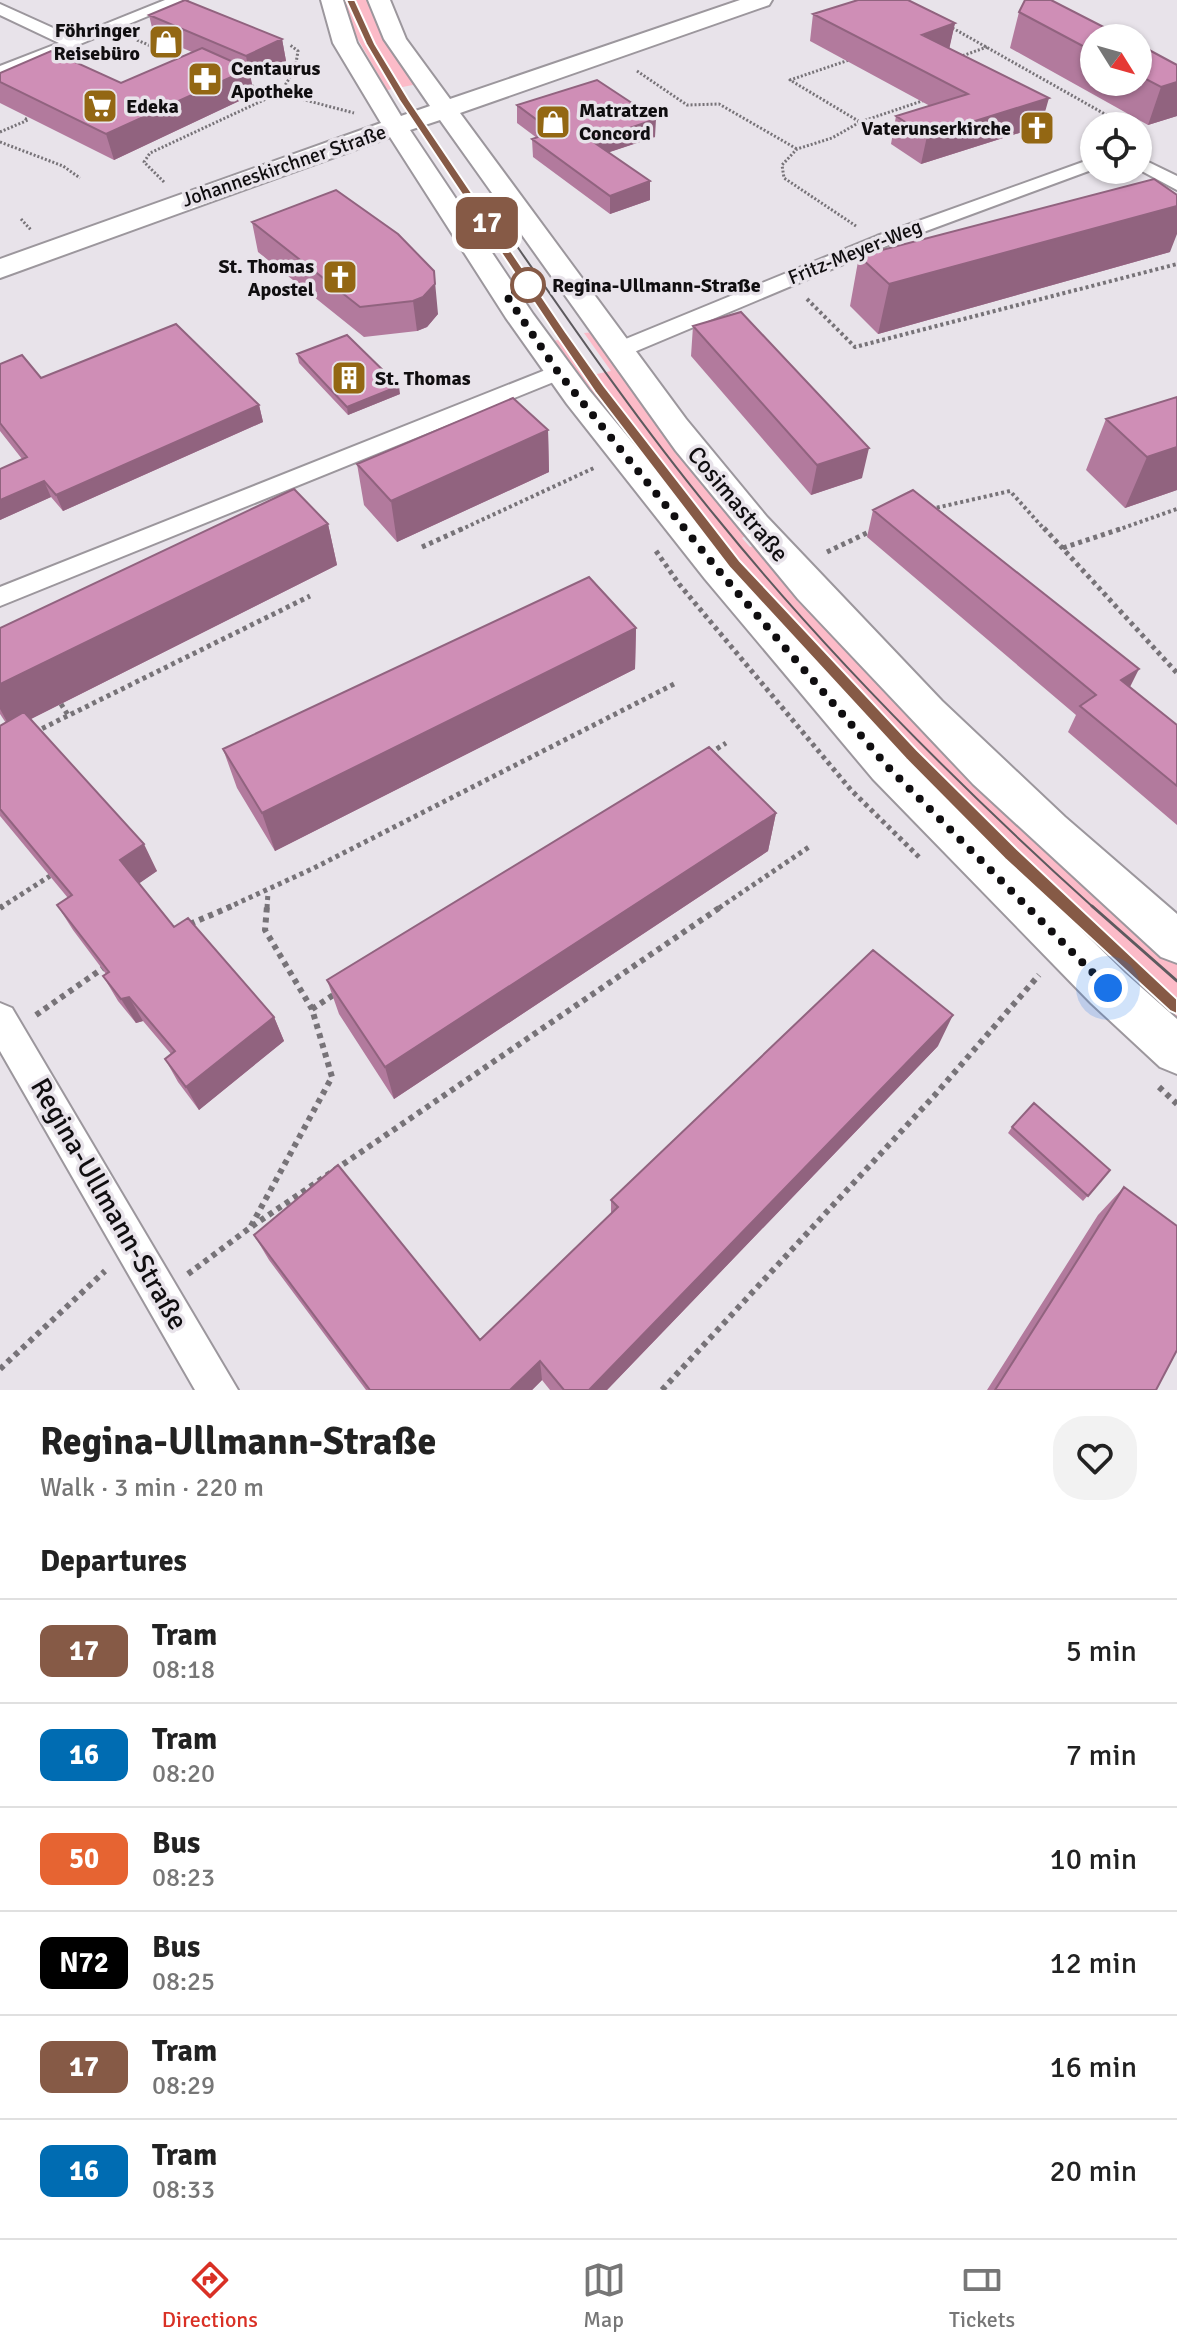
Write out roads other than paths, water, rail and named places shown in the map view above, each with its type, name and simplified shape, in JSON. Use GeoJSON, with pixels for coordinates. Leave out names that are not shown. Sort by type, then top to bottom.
{"type":"FeatureCollection","features":[{"type":"Feature","properties":{"kind":"main road"},"geometry":{"type":"LineString","coordinates":[[332,0],[345,43],[376,97],[558,372],[718,570],[888,767],[1108,988],[1177,1051]]}},
{"type":"Feature","properties":{"kind":"main road","name":"Cosimastraße"},"geometry":{"type":"LineString","coordinates":[[379,0],[395,39],[699,459],[775,550],[854,636],[1048,828],[1177,942]]}},
{"type":"Feature","properties":{"kind":"main road","name":"Johanneskirchner Straße"},"geometry":{"type":"LineString","coordinates":[[0,269],[447,108],[761,0]]}},
{"type":"Feature","properties":{"kind":"main road","name":"Johanneskirchner Straße"},"geometry":{"type":"LineString","coordinates":[[0,261],[78,239]]}},
{"type":"Feature","properties":{"kind":"street"},"geometry":{"type":"LineString","coordinates":[[0,72],[179,0]]}},
{"type":"Feature","properties":{"kind":"street"},"geometry":{"type":"LineString","coordinates":[[0,9],[70,42]]}},
{"type":"Feature","properties":{"kind":"street","name":"Fritz-Meyer-Weg"},"geometry":{"type":"LineString","coordinates":[[619,350],[884,240],[1080,168]]}},
{"type":"Feature","properties":{"kind":"street"},"geometry":{"type":"LineString","coordinates":[[1152,170],[1177,184]]}},
{"type":"Feature","properties":{"kind":"street"},"geometry":{"type":"LineString","coordinates":[[0,597],[558,372]]}},
{"type":"Feature","properties":{"kind":"street","name":"Regina-Ullmann-Straße"},"geometry":{"type":"LineString","coordinates":[[5,1027],[218,1390]]}},
{"type":"Feature","properties":{"kind":"tram line"},"geometry":{"type":"LineString","coordinates":[[350,0],[379,61],[414,118],[608,400],[702,524],[758,590],[913,754],[1070,908]]}},
{"type":"Feature","properties":{"kind":"tram line","name":"17"},"geometry":{"type":"LineString","coordinates":[[350,0],[370,44],[404,100],[560,332],[662,472],[735,564],[911,754],[1011,854],[1177,1005]]}},
{"type":"Feature","properties":{"kind":"tram line"},"geometry":{"type":"LineString","coordinates":[[505,229],[688,482],[804,621],[994,816],[1094,908]]}},
{"type":"Feature","properties":{"kind":"tram line"},"geometry":{"type":"LineString","coordinates":[[1068,906],[1177,1005]]}},
{"type":"Feature","properties":{"kind":"tram line"},"geometry":{"type":"LineString","coordinates":[[1092,906],[1177,981]]}},
{"type":"Feature","properties":{"kind":"place","name":"Föhringer Reisebüro"},"geometry":{"type":"Point","coordinates":[166,42]}},
{"type":"Feature","properties":{"kind":"place","name":"Centaurus Apotheke"},"geometry":{"type":"Point","coordinates":[205,79]}},
{"type":"Feature","properties":{"kind":"place","name":"Edeka"},"geometry":{"type":"Point","coordinates":[100,106]}},
{"type":"Feature","properties":{"kind":"place","name":"Matratzen Concord"},"geometry":{"type":"Point","coordinates":[553,122]}},
{"type":"Feature","properties":{"kind":"place","name":"Vaterunserkirche"},"geometry":{"type":"Point","coordinates":[1037,128]}},
{"type":"Feature","properties":{"kind":"place","name":"St. Thomas Apostel"},"geometry":{"type":"Point","coordinates":[340,277]}},
{"type":"Feature","properties":{"kind":"place","name":"Regina-Ullmann-Straße"},"geometry":{"type":"Point","coordinates":[528,285]}},
{"type":"Feature","properties":{"kind":"place","name":"St. Thomas"},"geometry":{"type":"Point","coordinates":[349,378]}}]}
